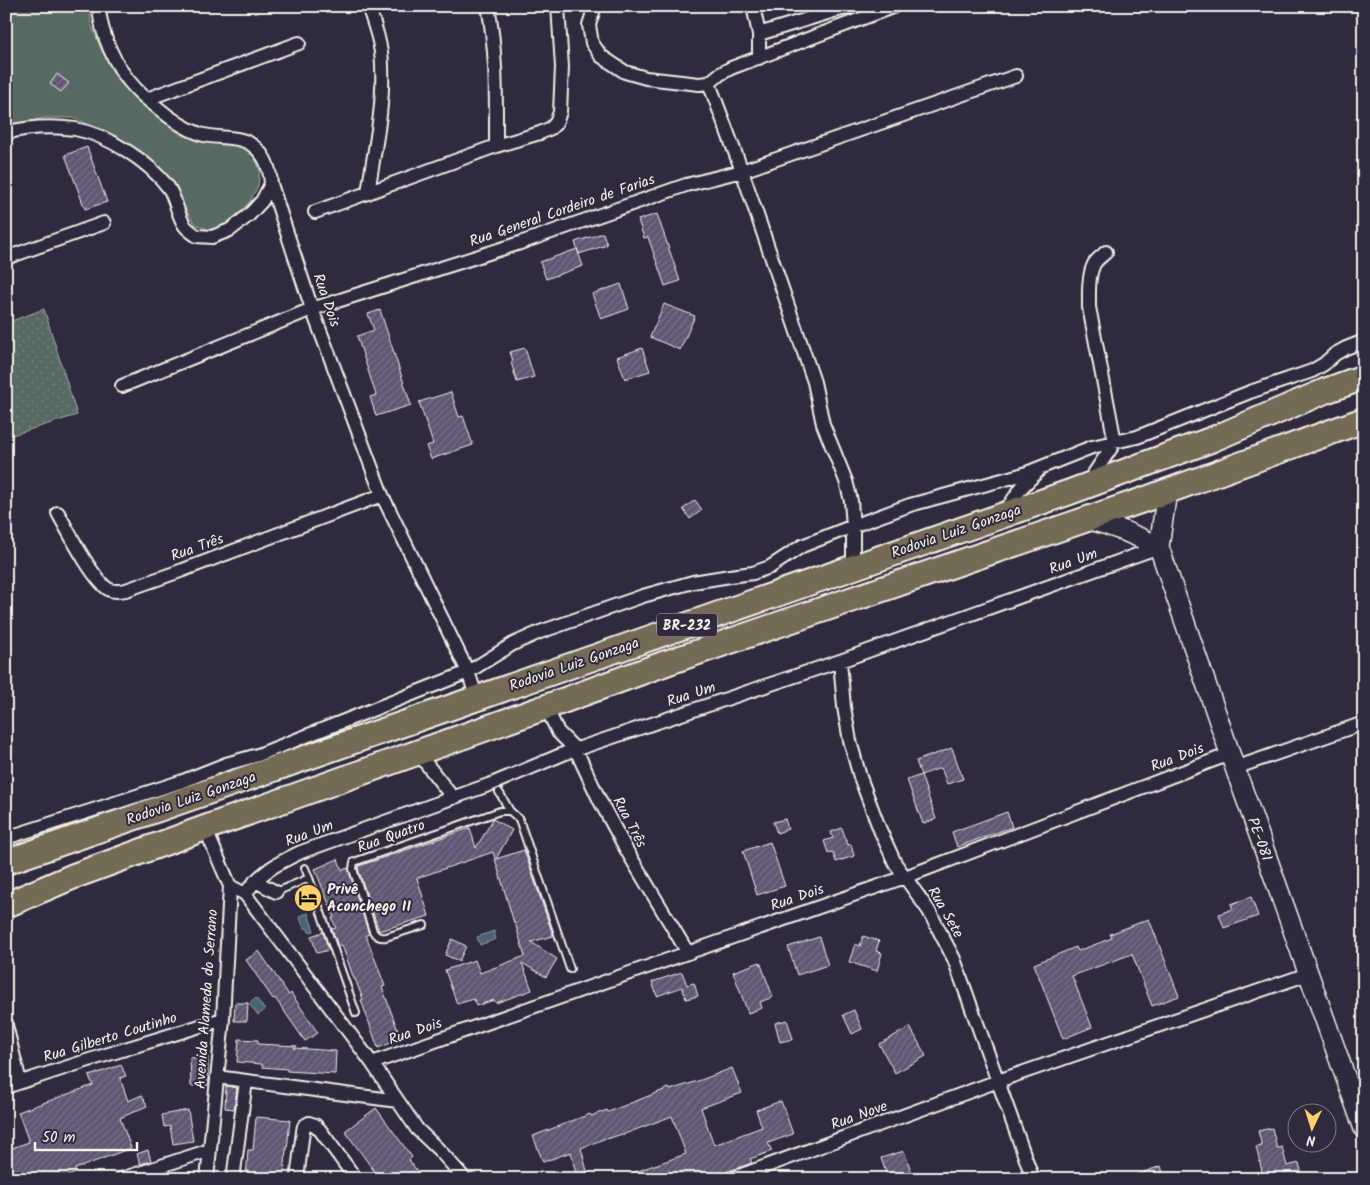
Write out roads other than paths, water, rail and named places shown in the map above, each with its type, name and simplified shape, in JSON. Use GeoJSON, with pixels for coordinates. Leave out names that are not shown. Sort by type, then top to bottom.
{"type":"FeatureCollection","features":[{"type":"Feature","properties":{"kind":"highway","name":"Rodovia Luiz Gonzaga"},"geometry":{"type":"LineString","coordinates":[[6,862],[1085,486],[1213,439],[1325,391],[1364,377]]}},
{"type":"Feature","properties":{"kind":"highway","name":"Rodovia Luiz Gonzaga"},"geometry":{"type":"LineString","coordinates":[[6,905],[74,876],[666,663],[1087,519],[1364,420]]}},
{"type":"Feature","properties":{"kind":"street","name":"Rua Dois"},"geometry":{"type":"LineString","coordinates":[[99,6],[103,33],[117,62],[134,88],[184,127],[203,135],[231,138],[251,143],[263,155],[312,308],[382,495],[468,672],[477,698]]}},
{"type":"Feature","properties":{"kind":"street"},"geometry":{"type":"LineString","coordinates":[[368,6],[378,37],[382,65],[382,103],[368,193]]}},
{"type":"Feature","properties":{"kind":"street"},"geometry":{"type":"LineString","coordinates":[[488,6],[493,30],[496,62],[496,146]]}},
{"type":"Feature","properties":{"kind":"street"},"geometry":{"type":"LineString","coordinates":[[315,212],[551,128],[556,123],[560,112],[562,67],[558,6]]}},
{"type":"Feature","properties":{"kind":"street"},"geometry":{"type":"LineString","coordinates":[[595,6],[589,25],[592,43],[601,56],[625,72],[646,78],[699,84],[709,83],[724,71],[895,6]]}},
{"type":"Feature","properties":{"kind":"street"},"geometry":{"type":"LineString","coordinates":[[753,6],[760,34],[759,58]]}},
{"type":"Feature","properties":{"kind":"street"},"geometry":{"type":"LineString","coordinates":[[760,34],[850,6]]}},
{"type":"Feature","properties":{"kind":"street"},"geometry":{"type":"LineString","coordinates":[[147,99],[300,42]]}},
{"type":"Feature","properties":{"kind":"street","name":"Rua General Cordeiro de Farias"},"geometry":{"type":"LineString","coordinates":[[122,386],[312,308],[520,243],[686,185],[742,171],[1016,76]]}},
{"type":"Feature","properties":{"kind":"street"},"geometry":{"type":"LineString","coordinates":[[709,83],[742,171],[814,382],[823,424],[846,481],[851,501],[853,566]]}},
{"type":"Feature","properties":{"kind":"street"},"geometry":{"type":"LineString","coordinates":[[6,133],[41,127],[76,129],[100,136],[131,153],[155,172],[170,189],[185,225],[197,236],[212,237],[230,230],[249,215],[262,201],[271,184]]}},
{"type":"Feature","properties":{"kind":"street"},"geometry":{"type":"LineString","coordinates":[[6,258],[104,223]]}},
{"type":"Feature","properties":{"kind":"street"},"geometry":{"type":"LineString","coordinates":[[1085,486],[1115,442],[1089,307],[1088,290],[1095,263],[1106,252]]}},
{"type":"Feature","properties":{"kind":"street"},"geometry":{"type":"LineString","coordinates":[[6,838],[258,755],[468,672],[513,644],[540,632],[643,596],[693,582],[753,574],[770,567],[802,546],[853,526],[910,506],[997,483],[1092,447],[1137,437],[1250,392],[1312,371],[1346,348],[1364,341]]}},
{"type":"Feature","properties":{"kind":"street"},"geometry":{"type":"LineString","coordinates":[[1002,515],[1022,487],[1043,467]]}},
{"type":"Feature","properties":{"kind":"street"},"geometry":{"type":"LineString","coordinates":[[1087,519],[1109,524],[1159,547],[1167,491]]}},
{"type":"Feature","properties":{"kind":"street","name":"Rua Três"},"geometry":{"type":"LineString","coordinates":[[58,513],[94,574],[104,586],[116,591],[126,590],[382,495]]}},
{"type":"Feature","properties":{"kind":"street","name":"Rua Um"},"geometry":{"type":"LineString","coordinates":[[245,894],[265,871],[301,852],[453,798],[497,787],[576,750],[840,661],[1159,547]]}},
{"type":"Feature","properties":{"kind":"street","name":"PE-081"},"geometry":{"type":"LineString","coordinates":[[1159,547],[1364,1129]]}},
{"type":"Feature","properties":{"kind":"street","name":"Rua Sete"},"geometry":{"type":"LineString","coordinates":[[840,661],[844,707],[850,741],[860,777],[895,863],[929,911],[954,959],[1033,1179]]}},
{"type":"Feature","properties":{"kind":"street","name":"Rua Três"},"geometry":{"type":"LineString","coordinates":[[546,707],[558,732],[576,750],[600,801],[627,851],[688,953]]}},
{"type":"Feature","properties":{"kind":"street","name":"Rua Dois"},"geometry":{"type":"LineString","coordinates":[[372,1063],[1233,761],[1364,723]]}},
{"type":"Feature","properties":{"kind":"street"},"geometry":{"type":"LineString","coordinates":[[418,752],[453,798]]}},
{"type":"Feature","properties":{"kind":"street","name":"Avenida Alameda do Serrano"},"geometry":{"type":"LineString","coordinates":[[205,828],[230,886],[223,1019],[207,1179]]}},
{"type":"Feature","properties":{"kind":"street"},"geometry":{"type":"LineString","coordinates":[[255,881],[276,892]]}},
{"type":"Feature","properties":{"kind":"street"},"geometry":{"type":"LineString","coordinates":[[230,886],[245,894],[372,1063],[417,1129],[465,1179]]}},
{"type":"Feature","properties":{"kind":"street"},"geometry":{"type":"LineString","coordinates":[[998,1081],[1308,974]]}},
{"type":"Feature","properties":{"kind":"street","name":"Rua Gilberto Coutinho"},"geometry":{"type":"LineString","coordinates":[[6,1087],[223,1019]]}},
{"type":"Feature","properties":{"kind":"street"},"geometry":{"type":"LineString","coordinates":[[6,1024],[20,1082]]}},
{"type":"Feature","properties":{"kind":"street"},"geometry":{"type":"LineString","coordinates":[[217,1077],[398,1101]]}},
{"type":"Feature","properties":{"kind":"street"},"geometry":{"type":"LineString","coordinates":[[233,1179],[246,1081]]}},
{"type":"Feature","properties":{"kind":"street","name":"Rua Nove"},"geometry":{"type":"LineString","coordinates":[[731,1179],[998,1081]]}},
{"type":"Feature","properties":{"kind":"street"},"geometry":{"type":"LineString","coordinates":[[297,1179],[303,1130],[304,1126],[309,1123],[315,1125],[320,1130],[356,1179]]}},
{"type":"Feature","properties":{"kind":"street"},"geometry":{"type":"LineString","coordinates":[[121,1179],[210,1150]]}},
{"type":"Feature","properties":{"kind":"lane"},"geometry":{"type":"LineString","coordinates":[[497,787],[510,811],[519,819],[570,969]]}},
{"type":"Feature","properties":{"kind":"lane","name":"Rua Quatro"},"geometry":{"type":"LineString","coordinates":[[424,925],[386,937],[378,937],[373,931],[353,869],[354,862],[500,810],[510,811]]}},
{"type":"Feature","properties":{"kind":"lane"},"geometry":{"type":"LineString","coordinates":[[305,868],[356,1013]]}},
{"type":"Feature","properties":{"kind":"lane"},"geometry":{"type":"LineString","coordinates":[[276,892],[309,878]]}},
{"type":"Feature","properties":{"kind":"water"},"geometry":{"type":"Polygon","coordinates":[[[308,913],[314,931],[309,932],[307,928],[304,928],[299,916],[308,913]]]}},
{"type":"Feature","properties":{"kind":"water"},"geometry":{"type":"Polygon","coordinates":[[[494,931],[496,939],[480,945],[477,937],[494,931]]]}},
{"type":"Feature","properties":{"kind":"water"},"geometry":{"type":"Polygon","coordinates":[[[256,998],[265,1010],[258,1015],[249,1004],[256,998]]]}},
{"type":"Feature","properties":{"kind":"place","name":"Privê Aconchego II"},"geometry":{"type":"Point","coordinates":[308,898]}}]}
